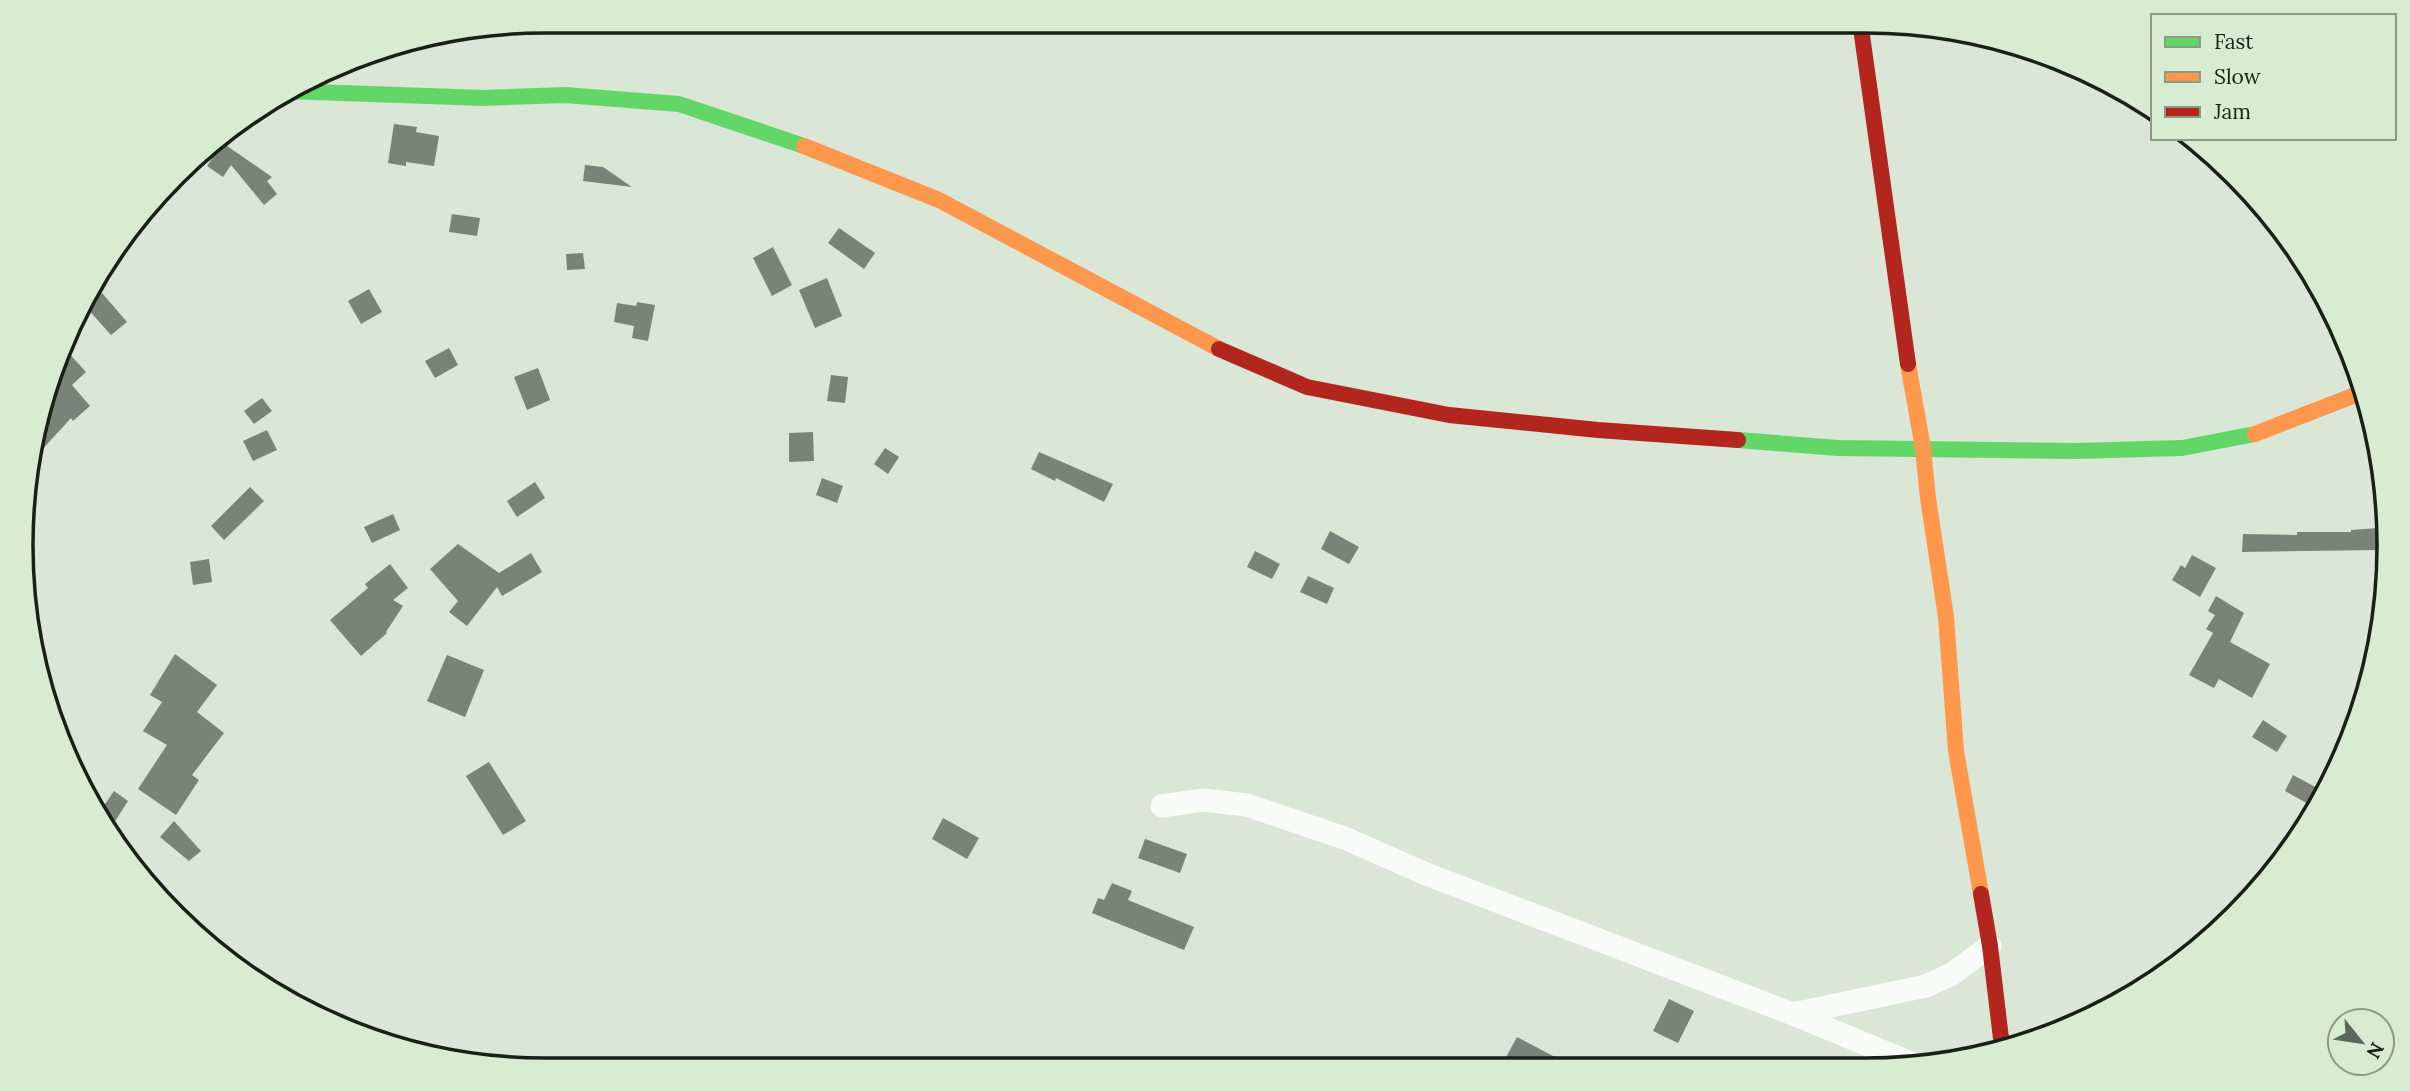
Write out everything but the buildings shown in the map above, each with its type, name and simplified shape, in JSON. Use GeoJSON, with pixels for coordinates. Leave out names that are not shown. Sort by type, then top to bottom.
{"type":"FeatureCollection","features":[{"type":"Feature","properties":{"kind":"street"},"geometry":{"type":"LineString","coordinates":[[1862,33],[1912,394],[1923,448],[1947,617],[1956,751],[1990,946],[2002,1039]]}},
{"type":"Feature","properties":{"kind":"street"},"geometry":{"type":"LineString","coordinates":[[308,92],[470,97],[565,95],[679,104],[802,145],[939,200],[1230,355],[1307,387],[1449,415],[1838,448],[2076,451],[2182,448],[2253,435],[2354,395]]}},
{"type":"Feature","properties":{"kind":"street"},"geometry":{"type":"LineString","coordinates":[[1162,806],[1203,800],[1247,805],[1347,839],[1426,874],[1793,1014],[1896,1057]]}},
{"type":"Feature","properties":{"kind":"street"},"geometry":{"type":"LineString","coordinates":[[1793,1014],[1926,986],[1952,974],[1990,946]]}},
{"type":"Feature","properties":{"kind":"traffic: fast"},"geometry":{"type":"LineString","coordinates":[[308,92],[484,98],[565,95],[679,104],[804,146]]}},
{"type":"Feature","properties":{"kind":"traffic: fast"},"geometry":{"type":"LineString","coordinates":[[1738,440],[1838,448],[2076,451],[2182,448],[2255,434]]}},
{"type":"Feature","properties":{"kind":"traffic: slow"},"geometry":{"type":"LineString","coordinates":[[804,146],[939,200],[1219,349]]}},
{"type":"Feature","properties":{"kind":"traffic: slow"},"geometry":{"type":"LineString","coordinates":[[1908,364],[1923,448],[1946,617],[1956,751],[1981,894]]}},
{"type":"Feature","properties":{"kind":"traffic: slow"},"geometry":{"type":"LineString","coordinates":[[2255,434],[2354,395]]}},
{"type":"Feature","properties":{"kind":"traffic: jam"},"geometry":{"type":"LineString","coordinates":[[1862,33],[1908,364]]}},
{"type":"Feature","properties":{"kind":"traffic: jam"},"geometry":{"type":"LineString","coordinates":[[1219,349],[1307,387],[1449,415],[1598,430],[1738,440]]}},
{"type":"Feature","properties":{"kind":"traffic: jam"},"geometry":{"type":"LineString","coordinates":[[1981,894],[2001,1039]]}}]}
